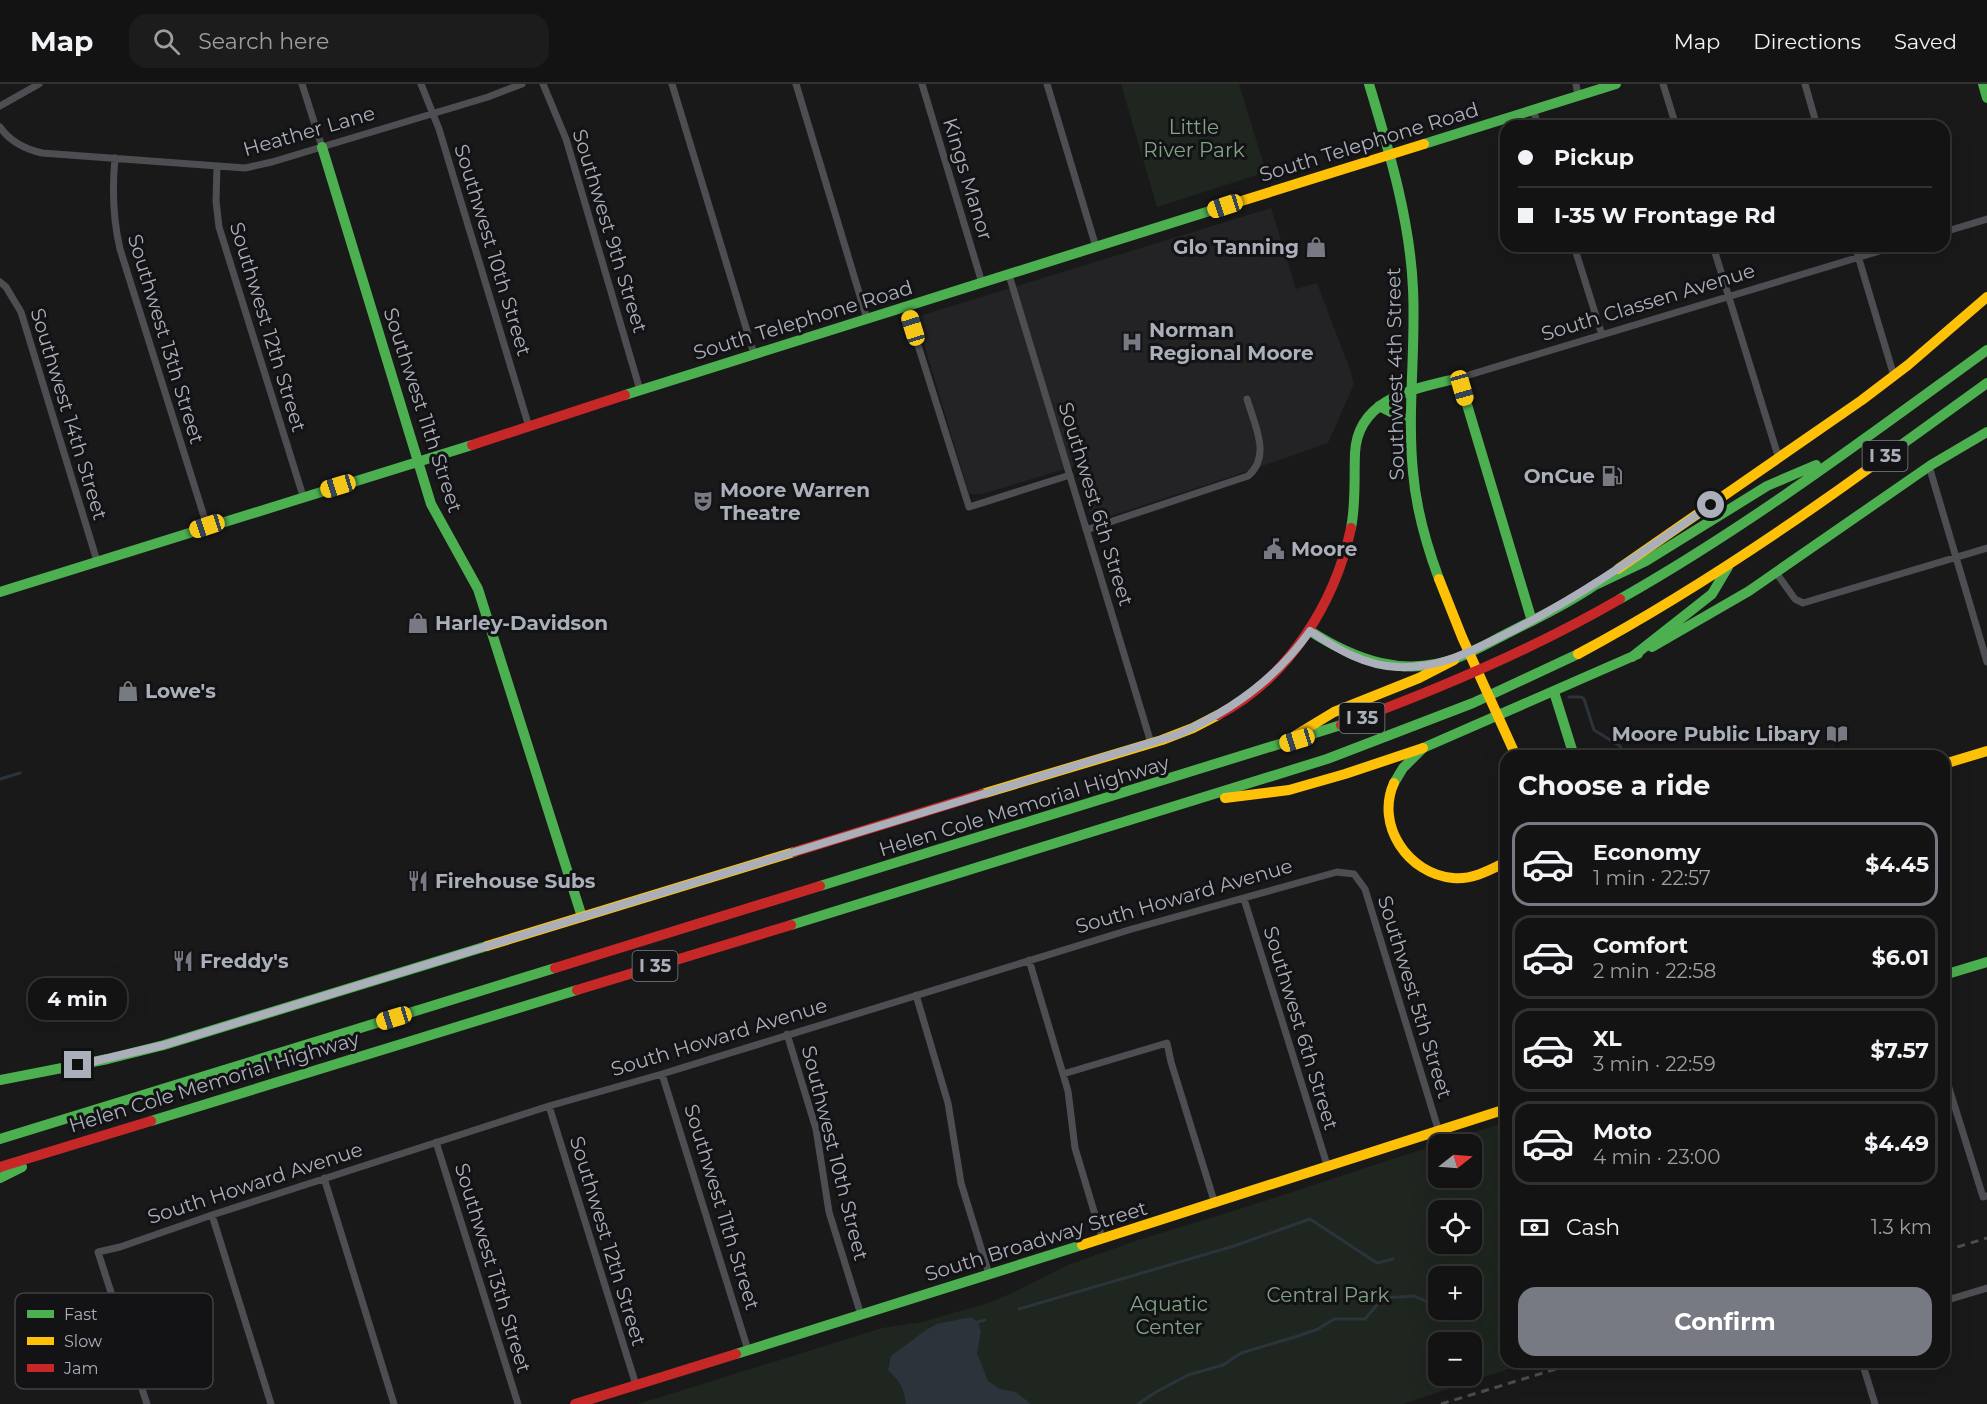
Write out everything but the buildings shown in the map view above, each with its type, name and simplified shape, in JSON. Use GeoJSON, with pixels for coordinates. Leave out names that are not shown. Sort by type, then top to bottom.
{"type":"FeatureCollection","features":[{"type":"Feature","properties":{"kind":"main road","name":"Southwest 4th Street"},"geometry":{"type":"LineString","coordinates":[[1369,84],[1402,196],[1409,237],[1413,292],[1411,422],[1415,488],[1423,529],[1442,590],[1513,750]]}},
{"type":"Feature","properties":{"kind":"main road","name":"South Telephone Road"},"geometry":{"type":"LineString","coordinates":[[0,592],[529,427],[1390,153],[1533,110],[1577,90],[1616,84]]}},
{"type":"Feature","properties":{"kind":"main road"},"geometry":{"type":"LineString","coordinates":[[1983,84],[1987,98]]}},
{"type":"Feature","properties":{"kind":"main road","name":"Southwest 11th Street"},"geometry":{"type":"LineString","coordinates":[[322,147],[417,462],[437,519],[468,567],[478,589],[582,917]]}},
{"type":"Feature","properties":{"kind":"main road"},"geometry":{"type":"LineString","coordinates":[[1275,747],[1334,712],[1419,678],[1532,621],[1591,587],[1779,459],[1894,376],[1923,354],[1987,297]]}},
{"type":"Feature","properties":{"kind":"main road","name":"Helen Cole Memorial Highway"},"geometry":{"type":"LineString","coordinates":[[0,1139],[1275,747],[1449,685],[1564,631],[1643,587],[1726,534],[1987,350]]}},
{"type":"Feature","properties":{"kind":"main road"},"geometry":{"type":"LineString","coordinates":[[1459,378],[1532,621]]}},
{"type":"Feature","properties":{"kind":"main road","name":"South Classen Avenue"},"geometry":{"type":"LineString","coordinates":[[1379,406],[1411,391],[1459,378]]}},
{"type":"Feature","properties":{"kind":"main road","name":"Helen Cole Memorial Highway"},"geometry":{"type":"LineString","coordinates":[[0,1167],[1187,803],[1327,759],[1458,710],[1540,673],[1657,610],[1729,565],[1987,383]]}},
{"type":"Feature","properties":{"kind":"main road"},"geometry":{"type":"LineString","coordinates":[[0,1080],[108,1059],[164,1045],[1151,743],[1195,727],[1246,697],[1285,662],[1310,631],[1332,588],[1349,539],[1356,487],[1355,447],[1357,436],[1366,419],[1379,406],[1411,422]]}},
{"type":"Feature","properties":{"kind":"main road"},"geometry":{"type":"LineString","coordinates":[[1187,803],[1289,790],[1354,772],[1422,748],[1632,657],[1713,614],[1777,574],[1946,454],[1987,432]]}},
{"type":"Feature","properties":{"kind":"main road"},"geometry":{"type":"LineString","coordinates":[[1591,587],[1646,561],[1767,486],[1840,455]]}},
{"type":"Feature","properties":{"kind":"main road"},"geometry":{"type":"LineString","coordinates":[[1632,657],[1712,594],[1729,565]]}},
{"type":"Feature","properties":{"kind":"main road"},"geometry":{"type":"LineString","coordinates":[[1310,631],[1346,653],[1381,665],[1411,667],[1454,660]]}},
{"type":"Feature","properties":{"kind":"main road"},"geometry":{"type":"LineString","coordinates":[[1554,692],[1572,750]]}},
{"type":"Feature","properties":{"kind":"main road"},"geometry":{"type":"LineString","coordinates":[[1422,748],[1397,775],[1390,792],[1389,819],[1400,848],[1423,869],[1444,877],[1465,877],[1500,865]]}},
{"type":"Feature","properties":{"kind":"main road"},"geometry":{"type":"LineString","coordinates":[[1950,762],[1987,751]]}},
{"type":"Feature","properties":{"kind":"main road"},"geometry":{"type":"LineString","coordinates":[[1950,973],[1987,962]]}},
{"type":"Feature","properties":{"kind":"main road","name":"South Broadway Street"},"geometry":{"type":"LineString","coordinates":[[575,1404],[1215,1204],[1500,1111]]}},
{"type":"Feature","properties":{"kind":"main road"},"geometry":{"type":"LineString","coordinates":[[0,1128],[56,1122]]}},
{"type":"Feature","properties":{"kind":"main road"},"geometry":{"type":"LineString","coordinates":[[0,1178],[56,1150]]}},
{"type":"Feature","properties":{"kind":"street"},"geometry":{"type":"LineString","coordinates":[[0,106],[39,84]]}},
{"type":"Feature","properties":{"kind":"street"},"geometry":{"type":"LineString","coordinates":[[302,84],[322,147]]}},
{"type":"Feature","properties":{"kind":"street","name":"Southwest 10th Street"},"geometry":{"type":"LineString","coordinates":[[421,84],[439,129],[529,427]]}},
{"type":"Feature","properties":{"kind":"street","name":"Heather Lane"},"geometry":{"type":"LineString","coordinates":[[0,127],[12,140],[30,150],[42,153],[245,168],[262,165],[488,97],[522,84]]}},
{"type":"Feature","properties":{"kind":"street","name":"Southwest 9th Street"},"geometry":{"type":"LineString","coordinates":[[543,84],[566,139],[640,390]]}},
{"type":"Feature","properties":{"kind":"street"},"geometry":{"type":"LineString","coordinates":[[672,84],[754,354]]}},
{"type":"Feature","properties":{"kind":"street"},"geometry":{"type":"LineString","coordinates":[[796,84],[867,319]]}},
{"type":"Feature","properties":{"kind":"street","name":"Kings Manor"},"geometry":{"type":"LineString","coordinates":[[921,84],[982,283]]}},
{"type":"Feature","properties":{"kind":"street"},"geometry":{"type":"LineString","coordinates":[[1047,84],[1096,247]]}},
{"type":"Feature","properties":{"kind":"street"},"geometry":{"type":"LineString","coordinates":[[1664,84],[1674,120]]}},
{"type":"Feature","properties":{"kind":"street"},"geometry":{"type":"LineString","coordinates":[[1805,84],[1815,120]]}},
{"type":"Feature","properties":{"kind":"street"},"geometry":{"type":"LineString","coordinates":[[1533,110],[1536,120]]}},
{"type":"Feature","properties":{"kind":"street","name":"Southwest 13th Street"},"geometry":{"type":"LineString","coordinates":[[115,158],[112,194],[120,249],[207,526]]}},
{"type":"Feature","properties":{"kind":"street","name":"Southwest 12th Street"},"geometry":{"type":"LineString","coordinates":[[217,166],[216,201],[219,227],[303,496]]}},
{"type":"Feature","properties":{"kind":"street"},"geometry":{"type":"LineString","coordinates":[[1950,229],[1987,219]]}},
{"type":"Feature","properties":{"kind":"street"},"geometry":{"type":"LineString","coordinates":[[1576,252],[1602,335]]}},
{"type":"Feature","properties":{"kind":"street"},"geometry":{"type":"LineString","coordinates":[[1715,252],[1779,459]]}},
{"type":"Feature","properties":{"kind":"street"},"geometry":{"type":"LineString","coordinates":[[1857,252],[1894,376]]}},
{"type":"Feature","properties":{"kind":"street","name":"South Classen Avenue"},"geometry":{"type":"LineString","coordinates":[[1459,378],[1875,252]]}},
{"type":"Feature","properties":{"kind":"street","name":"Southwest 6th Street"},"geometry":{"type":"LineString","coordinates":[[1009,275],[1151,743]]}},
{"type":"Feature","properties":{"kind":"street","name":"Southwest 14th Street"},"geometry":{"type":"LineString","coordinates":[[0,282],[6,287],[21,312],[97,561]]}},
{"type":"Feature","properties":{"kind":"street"},"geometry":{"type":"LineString","coordinates":[[906,307],[969,507],[1070,475]]}},
{"type":"Feature","properties":{"kind":"street"},"geometry":{"type":"LineString","coordinates":[[1086,530],[1248,476],[1259,462],[1260,441],[1247,399]]}},
{"type":"Feature","properties":{"kind":"street"},"geometry":{"type":"LineString","coordinates":[[1929,466],[1987,662]]}},
{"type":"Feature","properties":{"kind":"street"},"geometry":{"type":"LineString","coordinates":[[1777,574],[1795,599],[1803,603],[1987,548]]}},
{"type":"Feature","properties":{"kind":"street","name":"South Howard Avenue"},"geometry":{"type":"LineString","coordinates":[[111,1293],[98,1252],[120,1247],[324,1178],[549,1106],[662,1074],[1132,929],[1337,872],[1354,874]]}},
{"type":"Feature","properties":{"kind":"street","name":"Southwest 5th Street"},"geometry":{"type":"LineString","coordinates":[[1354,874],[1365,889],[1439,1132]]}},
{"type":"Feature","properties":{"kind":"street","name":"Southwest 6th Street"},"geometry":{"type":"LineString","coordinates":[[1244,899],[1328,1168]]}},
{"type":"Feature","properties":{"kind":"street"},"geometry":{"type":"LineString","coordinates":[[1029,960],[1064,1074],[1075,1148],[1102,1238]]}},
{"type":"Feature","properties":{"kind":"street"},"geometry":{"type":"LineString","coordinates":[[915,995],[944,1088],[962,1183],[989,1274]]}},
{"type":"Feature","properties":{"kind":"street","name":"Southwest 10th Street"},"geometry":{"type":"LineString","coordinates":[[787,1034],[816,1130],[829,1212],[861,1315]]}},
{"type":"Feature","properties":{"kind":"street"},"geometry":{"type":"LineString","coordinates":[[1064,1074],[1167,1043],[1215,1204]]}},
{"type":"Feature","properties":{"kind":"street","name":"Southwest 11th Street"},"geometry":{"type":"LineString","coordinates":[[662,1074],[748,1350]]}},
{"type":"Feature","properties":{"kind":"street"},"geometry":{"type":"LineString","coordinates":[[1950,1091],[1983,1197],[1987,1196]]}},
{"type":"Feature","properties":{"kind":"street","name":"Southwest 12th Street"},"geometry":{"type":"LineString","coordinates":[[549,1106],[636,1385]]}},
{"type":"Feature","properties":{"kind":"street","name":"Southwest 13th Street"},"geometry":{"type":"LineString","coordinates":[[436,1142],[518,1404]]}},
{"type":"Feature","properties":{"kind":"street"},"geometry":{"type":"LineString","coordinates":[[324,1178],[394,1404]]}},
{"type":"Feature","properties":{"kind":"street"},"geometry":{"type":"LineString","coordinates":[[212,1215],[271,1404]]}},
{"type":"Feature","properties":{"kind":"street"},"geometry":{"type":"LineString","coordinates":[[1950,1299],[1987,1288]]}},
{"type":"Feature","properties":{"kind":"street"},"geometry":{"type":"LineString","coordinates":[[1864,1368],[1875,1404]]}},
{"type":"Feature","properties":{"kind":"street","name":"South Howard Avenue"},"geometry":{"type":"LineString","coordinates":[[142,1389],[147,1404]]}},
{"type":"Feature","properties":{"kind":"shaded area","name":"Norman Regional Moore"},"geometry":{"type":"Polygon","coordinates":[[[1271,208],[1296,289],[1317,283],[1354,384],[1328,443],[1093,522],[1075,466],[982,494],[969,494],[916,317],[1271,208]]]}},
{"type":"Feature","properties":{"kind":"shaded area"},"geometry":{"type":"Polygon","coordinates":[[[971,1317],[978,1322],[981,1332],[977,1353],[988,1381],[1000,1389],[1016,1392],[1031,1404],[906,1404],[901,1385],[888,1370],[891,1356],[937,1324],[971,1317]]]}},
{"type":"Feature","properties":{"kind":"green space","name":"Little River Park"},"geometry":{"type":"Polygon","coordinates":[[[1121,84],[1239,84],[1266,172],[1157,207],[1121,84]]]}},
{"type":"Feature","properties":{"kind":"green space","name":"Central Park"},"geometry":{"type":"Polygon","coordinates":[[[1500,1124],[1500,1368],[1511,1368],[1482,1378],[1482,1332],[1428,1332],[1428,1386],[1457,1386],[1403,1404],[638,1404],[882,1328],[922,1322],[988,1303],[1068,1265],[1135,1241],[1428,1147],[1428,1188],[1482,1188],[1482,1134],[1469,1134],[1500,1124]]]}},
{"type":"Feature","properties":{"kind":"waterway"},"geometry":{"type":"LineString","coordinates":[[1569,697],[1584,699],[1594,730],[1620,746],[1621,750]]}},
{"type":"Feature","properties":{"kind":"waterway"},"geometry":{"type":"LineString","coordinates":[[0,779],[20,773]]}},
{"type":"Feature","properties":{"kind":"waterway"},"geometry":{"type":"LineString","coordinates":[[1019,1309],[1234,1246],[1310,1219],[1377,1263],[1393,1259]]}},
{"type":"Feature","properties":{"kind":"waterway"},"geometry":{"type":"LineString","coordinates":[[1138,1404],[1188,1375],[1223,1365],[1241,1353],[1318,1329],[1334,1319],[1365,1319],[1383,1298],[1414,1296],[1428,1302]]}},
{"type":"Feature","properties":{"kind":"waterway"},"geometry":{"type":"LineString","coordinates":[[978,1322],[985,1320]]}},
{"type":"Feature","properties":{"kind":"railway"},"geometry":{"type":"LineString","coordinates":[[1950,1249],[1987,1238]]}},
{"type":"Feature","properties":{"kind":"railway"},"geometry":{"type":"LineString","coordinates":[[1441,1404],[1559,1368]]}},
{"type":"Feature","properties":{"kind":"traffic: fast"},"geometry":{"type":"LineString","coordinates":[[1369,84],[1391,160],[1408,237],[1414,312],[1411,426],[1413,472],[1422,526],[1439,579]]}},
{"type":"Feature","properties":{"kind":"traffic: fast"},"geometry":{"type":"LineString","coordinates":[[1501,120],[1616,84]]}},
{"type":"Feature","properties":{"kind":"traffic: fast"},"geometry":{"type":"LineString","coordinates":[[1983,84],[1987,98]]}},
{"type":"Feature","properties":{"kind":"traffic: fast"},"geometry":{"type":"LineString","coordinates":[[1424,144],[1500,120]]}},
{"type":"Feature","properties":{"kind":"traffic: fast"},"geometry":{"type":"LineString","coordinates":[[322,147],[431,504],[478,589],[582,917]]}},
{"type":"Feature","properties":{"kind":"traffic: fast"},"geometry":{"type":"LineString","coordinates":[[625,395],[1235,203]]}},
{"type":"Feature","properties":{"kind":"traffic: fast"},"geometry":{"type":"LineString","coordinates":[[1620,599],[1715,542],[1761,511],[1987,350]]}},
{"type":"Feature","properties":{"kind":"traffic: fast"},"geometry":{"type":"LineString","coordinates":[[1351,528],[1355,453],[1359,434],[1366,419],[1392,399],[1425,386],[1459,378],[1532,621]]}},
{"type":"Feature","properties":{"kind":"traffic: fast"},"geometry":{"type":"LineString","coordinates":[[1872,466],[1987,383]]}},
{"type":"Feature","properties":{"kind":"traffic: fast"},"geometry":{"type":"LineString","coordinates":[[1379,406],[1411,422]]}},
{"type":"Feature","properties":{"kind":"traffic: fast"},"geometry":{"type":"LineString","coordinates":[[1652,647],[1749,591],[1931,465],[1987,432]]}},
{"type":"Feature","properties":{"kind":"traffic: fast"},"geometry":{"type":"LineString","coordinates":[[0,592],[472,445]]}},
{"type":"Feature","properties":{"kind":"traffic: fast"},"geometry":{"type":"LineString","coordinates":[[1591,587],[1646,561],[1767,486],[1816,465]]}},
{"type":"Feature","properties":{"kind":"traffic: fast"},"geometry":{"type":"LineString","coordinates":[[1632,657],[1712,594],[1728,567]]}},
{"type":"Feature","properties":{"kind":"traffic: fast"},"geometry":{"type":"LineString","coordinates":[[1310,631],[1344,650],[1380,663],[1399,666],[1437,664],[1477,649],[1555,609],[1598,583]]}},
{"type":"Feature","properties":{"kind":"traffic: fast"},"geometry":{"type":"LineString","coordinates":[[791,925],[1327,759],[1473,703],[1578,654]]}},
{"type":"Feature","properties":{"kind":"traffic: fast"},"geometry":{"type":"LineString","coordinates":[[1394,783],[1403,768],[1423,748],[1638,654]]}},
{"type":"Feature","properties":{"kind":"traffic: fast"},"geometry":{"type":"LineString","coordinates":[[1554,692],[1572,750]]}},
{"type":"Feature","properties":{"kind":"traffic: fast"},"geometry":{"type":"LineString","coordinates":[[820,886],[1341,725]]}},
{"type":"Feature","properties":{"kind":"traffic: fast"},"geometry":{"type":"LineString","coordinates":[[0,1080],[108,1059],[164,1045],[487,946]]}},
{"type":"Feature","properties":{"kind":"traffic: fast"},"geometry":{"type":"LineString","coordinates":[[1950,973],[1987,962]]}},
{"type":"Feature","properties":{"kind":"traffic: fast"},"geometry":{"type":"LineString","coordinates":[[0,1139],[555,968]]}},
{"type":"Feature","properties":{"kind":"traffic: fast"},"geometry":{"type":"LineString","coordinates":[[151,1121],[577,990]]}},
{"type":"Feature","properties":{"kind":"traffic: fast"},"geometry":{"type":"LineString","coordinates":[[0,1178],[22,1167]]}},
{"type":"Feature","properties":{"kind":"traffic: fast"},"geometry":{"type":"LineString","coordinates":[[736,1354],[1082,1245]]}},
{"type":"Feature","properties":{"kind":"traffic: slow"},"geometry":{"type":"LineString","coordinates":[[1235,203],[1424,144]]}},
{"type":"Feature","properties":{"kind":"traffic: slow"},"geometry":{"type":"LineString","coordinates":[[1618,569],[1862,400],[1908,365],[1987,297]]}},
{"type":"Feature","properties":{"kind":"traffic: slow"},"geometry":{"type":"LineString","coordinates":[[1578,654],[1654,611],[1728,565],[1872,466]]}},
{"type":"Feature","properties":{"kind":"traffic: slow"},"geometry":{"type":"LineString","coordinates":[[1439,579],[1462,637],[1513,750]]}},
{"type":"Feature","properties":{"kind":"traffic: slow"},"geometry":{"type":"LineString","coordinates":[[1296,735],[1334,712],[1419,678],[1454,660]]}},
{"type":"Feature","properties":{"kind":"traffic: slow"},"geometry":{"type":"LineString","coordinates":[[982,794],[1162,740],[1218,715]]}},
{"type":"Feature","properties":{"kind":"traffic: slow"},"geometry":{"type":"LineString","coordinates":[[1225,798],[1289,790],[1423,748]]}},
{"type":"Feature","properties":{"kind":"traffic: slow"},"geometry":{"type":"LineString","coordinates":[[1950,762],[1987,751]]}},
{"type":"Feature","properties":{"kind":"traffic: slow"},"geometry":{"type":"LineString","coordinates":[[1394,783],[1389,799],[1392,830],[1400,845],[1422,867],[1437,874],[1460,878],[1481,874],[1500,865]]}},
{"type":"Feature","properties":{"kind":"traffic: slow"},"geometry":{"type":"LineString","coordinates":[[487,946],[794,852]]}},
{"type":"Feature","properties":{"kind":"traffic: slow"},"geometry":{"type":"LineString","coordinates":[[1082,1245],[1500,1111]]}},
{"type":"Feature","properties":{"kind":"traffic: jam"},"geometry":{"type":"LineString","coordinates":[[472,445],[625,395]]}},
{"type":"Feature","properties":{"kind":"traffic: jam"},"geometry":{"type":"LineString","coordinates":[[1218,715],[1243,700],[1266,681],[1287,660],[1305,636],[1333,584],[1344,556],[1351,528]]}},
{"type":"Feature","properties":{"kind":"traffic: jam"},"geometry":{"type":"LineString","coordinates":[[1341,725],[1484,668],[1587,618],[1620,599]]}},
{"type":"Feature","properties":{"kind":"traffic: jam"},"geometry":{"type":"LineString","coordinates":[[794,852],[982,794]]}},
{"type":"Feature","properties":{"kind":"traffic: jam"},"geometry":{"type":"LineString","coordinates":[[555,968],[820,886]]}},
{"type":"Feature","properties":{"kind":"traffic: jam"},"geometry":{"type":"LineString","coordinates":[[577,990],[791,925]]}},
{"type":"Feature","properties":{"kind":"traffic: jam"},"geometry":{"type":"LineString","coordinates":[[0,1167],[151,1121]]}},
{"type":"Feature","properties":{"kind":"traffic: jam"},"geometry":{"type":"LineString","coordinates":[[575,1404],[736,1354]]}},
{"type":"Feature","properties":{"kind":"place","name":"Glo Tanning"},"geometry":{"type":"Point","coordinates":[1316,247]}},
{"type":"Feature","properties":{"kind":"place","name":"Norman Regional Moore"},"geometry":{"type":"Point","coordinates":[1132,342]}},
{"type":"Feature","properties":{"kind":"place","name":"OnCue"},"geometry":{"type":"Point","coordinates":[1612,476]}},
{"type":"Feature","properties":{"kind":"place","name":"Moore Warren Theatre"},"geometry":{"type":"Point","coordinates":[703,501]}},
{"type":"Feature","properties":{"kind":"place","name":"Moore"},"geometry":{"type":"Point","coordinates":[1274,549]}},
{"type":"Feature","properties":{"kind":"place","name":"Harley-Davidson"},"geometry":{"type":"Point","coordinates":[418,623]}},
{"type":"Feature","properties":{"kind":"place","name":"Lowe's"},"geometry":{"type":"Point","coordinates":[128,691]}},
{"type":"Feature","properties":{"kind":"place","name":"Moore Public Libary"},"geometry":{"type":"Point","coordinates":[1837,734]}},
{"type":"Feature","properties":{"kind":"place","name":"Firehouse Subs"},"geometry":{"type":"Point","coordinates":[418,881]}},
{"type":"Feature","properties":{"kind":"place","name":"Freddy's"},"geometry":{"type":"Point","coordinates":[183,961]}},
{"type":"Feature","properties":{"kind":"route"},"geometry":{"type":"LineString","coordinates":[[78,1065],[164,1045],[1176,735],[1227,710],[1246,697],[1285,662],[1310,631],[1346,653],[1381,665],[1411,667],[1454,660],[1578,595],[1711,505]]}},
{"type":"Feature","properties":{"kind":"park label","name":"Aquatic Center"},"geometry":{"type":"Point","coordinates":[1169,1316]}}]}
